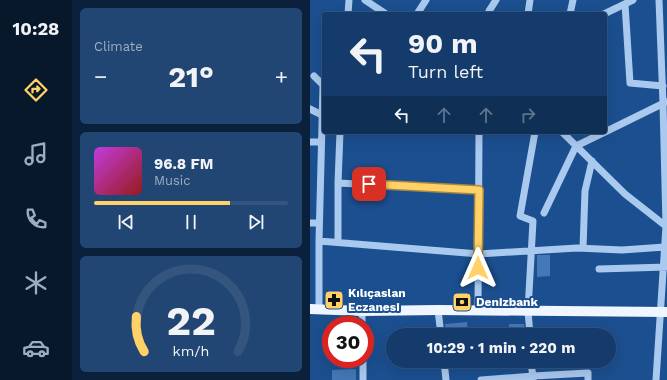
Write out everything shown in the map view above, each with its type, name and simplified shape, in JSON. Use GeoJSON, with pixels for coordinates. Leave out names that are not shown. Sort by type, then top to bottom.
{"type":"FeatureCollection","features":[{"type":"Feature","properties":{"kind":"main road"},"geometry":{"type":"LineString","coordinates":[[314,309],[362,311],[478,310],[664,312]]}},
{"type":"Feature","properties":{"kind":"street"},"geometry":{"type":"LineString","coordinates":[[348,12],[349,0]]}},
{"type":"Feature","properties":{"kind":"street"},"geometry":{"type":"LineString","coordinates":[[365,0],[383,12]]}},
{"type":"Feature","properties":{"kind":"street"},"geometry":{"type":"LineString","coordinates":[[418,12],[426,0]]}},
{"type":"Feature","properties":{"kind":"street"},"geometry":{"type":"LineString","coordinates":[[489,12],[496,0]]}},
{"type":"Feature","properties":{"kind":"street"},"geometry":{"type":"LineString","coordinates":[[528,12],[530,0]]}},
{"type":"Feature","properties":{"kind":"street"},"geometry":{"type":"LineString","coordinates":[[570,12],[573,0]]}},
{"type":"Feature","properties":{"kind":"street"},"geometry":{"type":"LineString","coordinates":[[607,13],[633,0]]}},
{"type":"Feature","properties":{"kind":"street"},"geometry":{"type":"LineString","coordinates":[[656,380],[664,312],[665,247],[667,227],[665,103],[663,86],[664,68],[659,0]]}},
{"type":"Feature","properties":{"kind":"street"},"geometry":{"type":"LineString","coordinates":[[625,4],[630,83],[663,86]]}},
{"type":"Feature","properties":{"kind":"street"},"geometry":{"type":"LineString","coordinates":[[314,76],[322,84]]}},
{"type":"Feature","properties":{"kind":"street"},"geometry":{"type":"LineString","coordinates":[[607,131],[665,103]]}},
{"type":"Feature","properties":{"kind":"street"},"geometry":{"type":"LineString","coordinates":[[310,109],[322,117]]}},
{"type":"Feature","properties":{"kind":"street"},"geometry":{"type":"LineString","coordinates":[[314,309],[319,241],[322,130]]}},
{"type":"Feature","properties":{"kind":"street"},"geometry":{"type":"LineString","coordinates":[[338,242],[340,134]]}},
{"type":"Feature","properties":{"kind":"street"},"geometry":{"type":"LineString","coordinates":[[478,310],[479,134]]}},
{"type":"Feature","properties":{"kind":"street"},"geometry":{"type":"LineString","coordinates":[[529,328],[528,311],[533,221],[520,216],[535,134]]}},
{"type":"Feature","properties":{"kind":"street"},"geometry":{"type":"LineString","coordinates":[[564,134],[625,194],[667,227]]}},
{"type":"Feature","properties":{"kind":"street"},"geometry":{"type":"LineString","coordinates":[[544,213],[576,146],[601,134]]}},
{"type":"Feature","properties":{"kind":"street"},"geometry":{"type":"LineString","coordinates":[[310,142],[321,142]]}},
{"type":"Feature","properties":{"kind":"street"},"geometry":{"type":"LineString","coordinates":[[583,248],[585,191],[592,161]]}},
{"type":"Feature","properties":{"kind":"street"},"geometry":{"type":"LineString","coordinates":[[338,183],[479,190]]}},
{"type":"Feature","properties":{"kind":"street"},"geometry":{"type":"LineString","coordinates":[[310,223],[319,223]]}},
{"type":"Feature","properties":{"kind":"street"},"geometry":{"type":"LineString","coordinates":[[319,241],[479,254],[583,248],[622,250],[665,247]]}},
{"type":"Feature","properties":{"kind":"street"},"geometry":{"type":"LineString","coordinates":[[599,269],[665,267]]}},
{"type":"Feature","properties":{"kind":"street"},"geometry":{"type":"LineString","coordinates":[[438,310],[440,328]]}},
{"type":"Feature","properties":{"kind":"street"},"geometry":{"type":"LineString","coordinates":[[362,311],[362,316]]}},
{"type":"Feature","properties":{"kind":"street"},"geometry":{"type":"LineString","coordinates":[[363,368],[363,380]]}},
{"type":"Feature","properties":{"kind":"street"},"geometry":{"type":"LineString","coordinates":[[445,368],[446,380]]}},
{"type":"Feature","properties":{"kind":"street"},"geometry":{"type":"LineString","coordinates":[[532,368],[533,378]]}},
{"type":"Feature","properties":{"kind":"street"},"geometry":{"type":"LineString","coordinates":[[481,380],[560,377],[588,373],[588,380]]}},
{"type":"Feature","properties":{"kind":"building"},"geometry":{"type":"Polygon","coordinates":[[[537,255],[550,255],[550,276],[537,277],[537,255]]]}},
{"type":"Feature","properties":{"kind":"building"},"geometry":{"type":"Polygon","coordinates":[[[467,322],[467,328],[445,328],[445,324],[467,322]]]}},
{"type":"Feature","properties":{"kind":"building"},"geometry":{"type":"Polygon","coordinates":[[[509,324],[524,324],[524,328],[509,328],[509,324]]]}},
{"type":"Feature","properties":{"kind":"building"},"geometry":{"type":"Polygon","coordinates":[[[356,369],[356,380],[332,380],[332,370],[356,369]]]}},
{"type":"Feature","properties":{"kind":"place","name":"Kılıçaslan Eczanesi"},"geometry":{"type":"Point","coordinates":[334,300]}},
{"type":"Feature","properties":{"kind":"place","name":"Denizbank"},"geometry":{"type":"Point","coordinates":[462,302]}},
{"type":"Feature","properties":{"kind":"route"},"geometry":{"type":"LineString","coordinates":[[369,184],[479,190],[478,268]]}}]}
